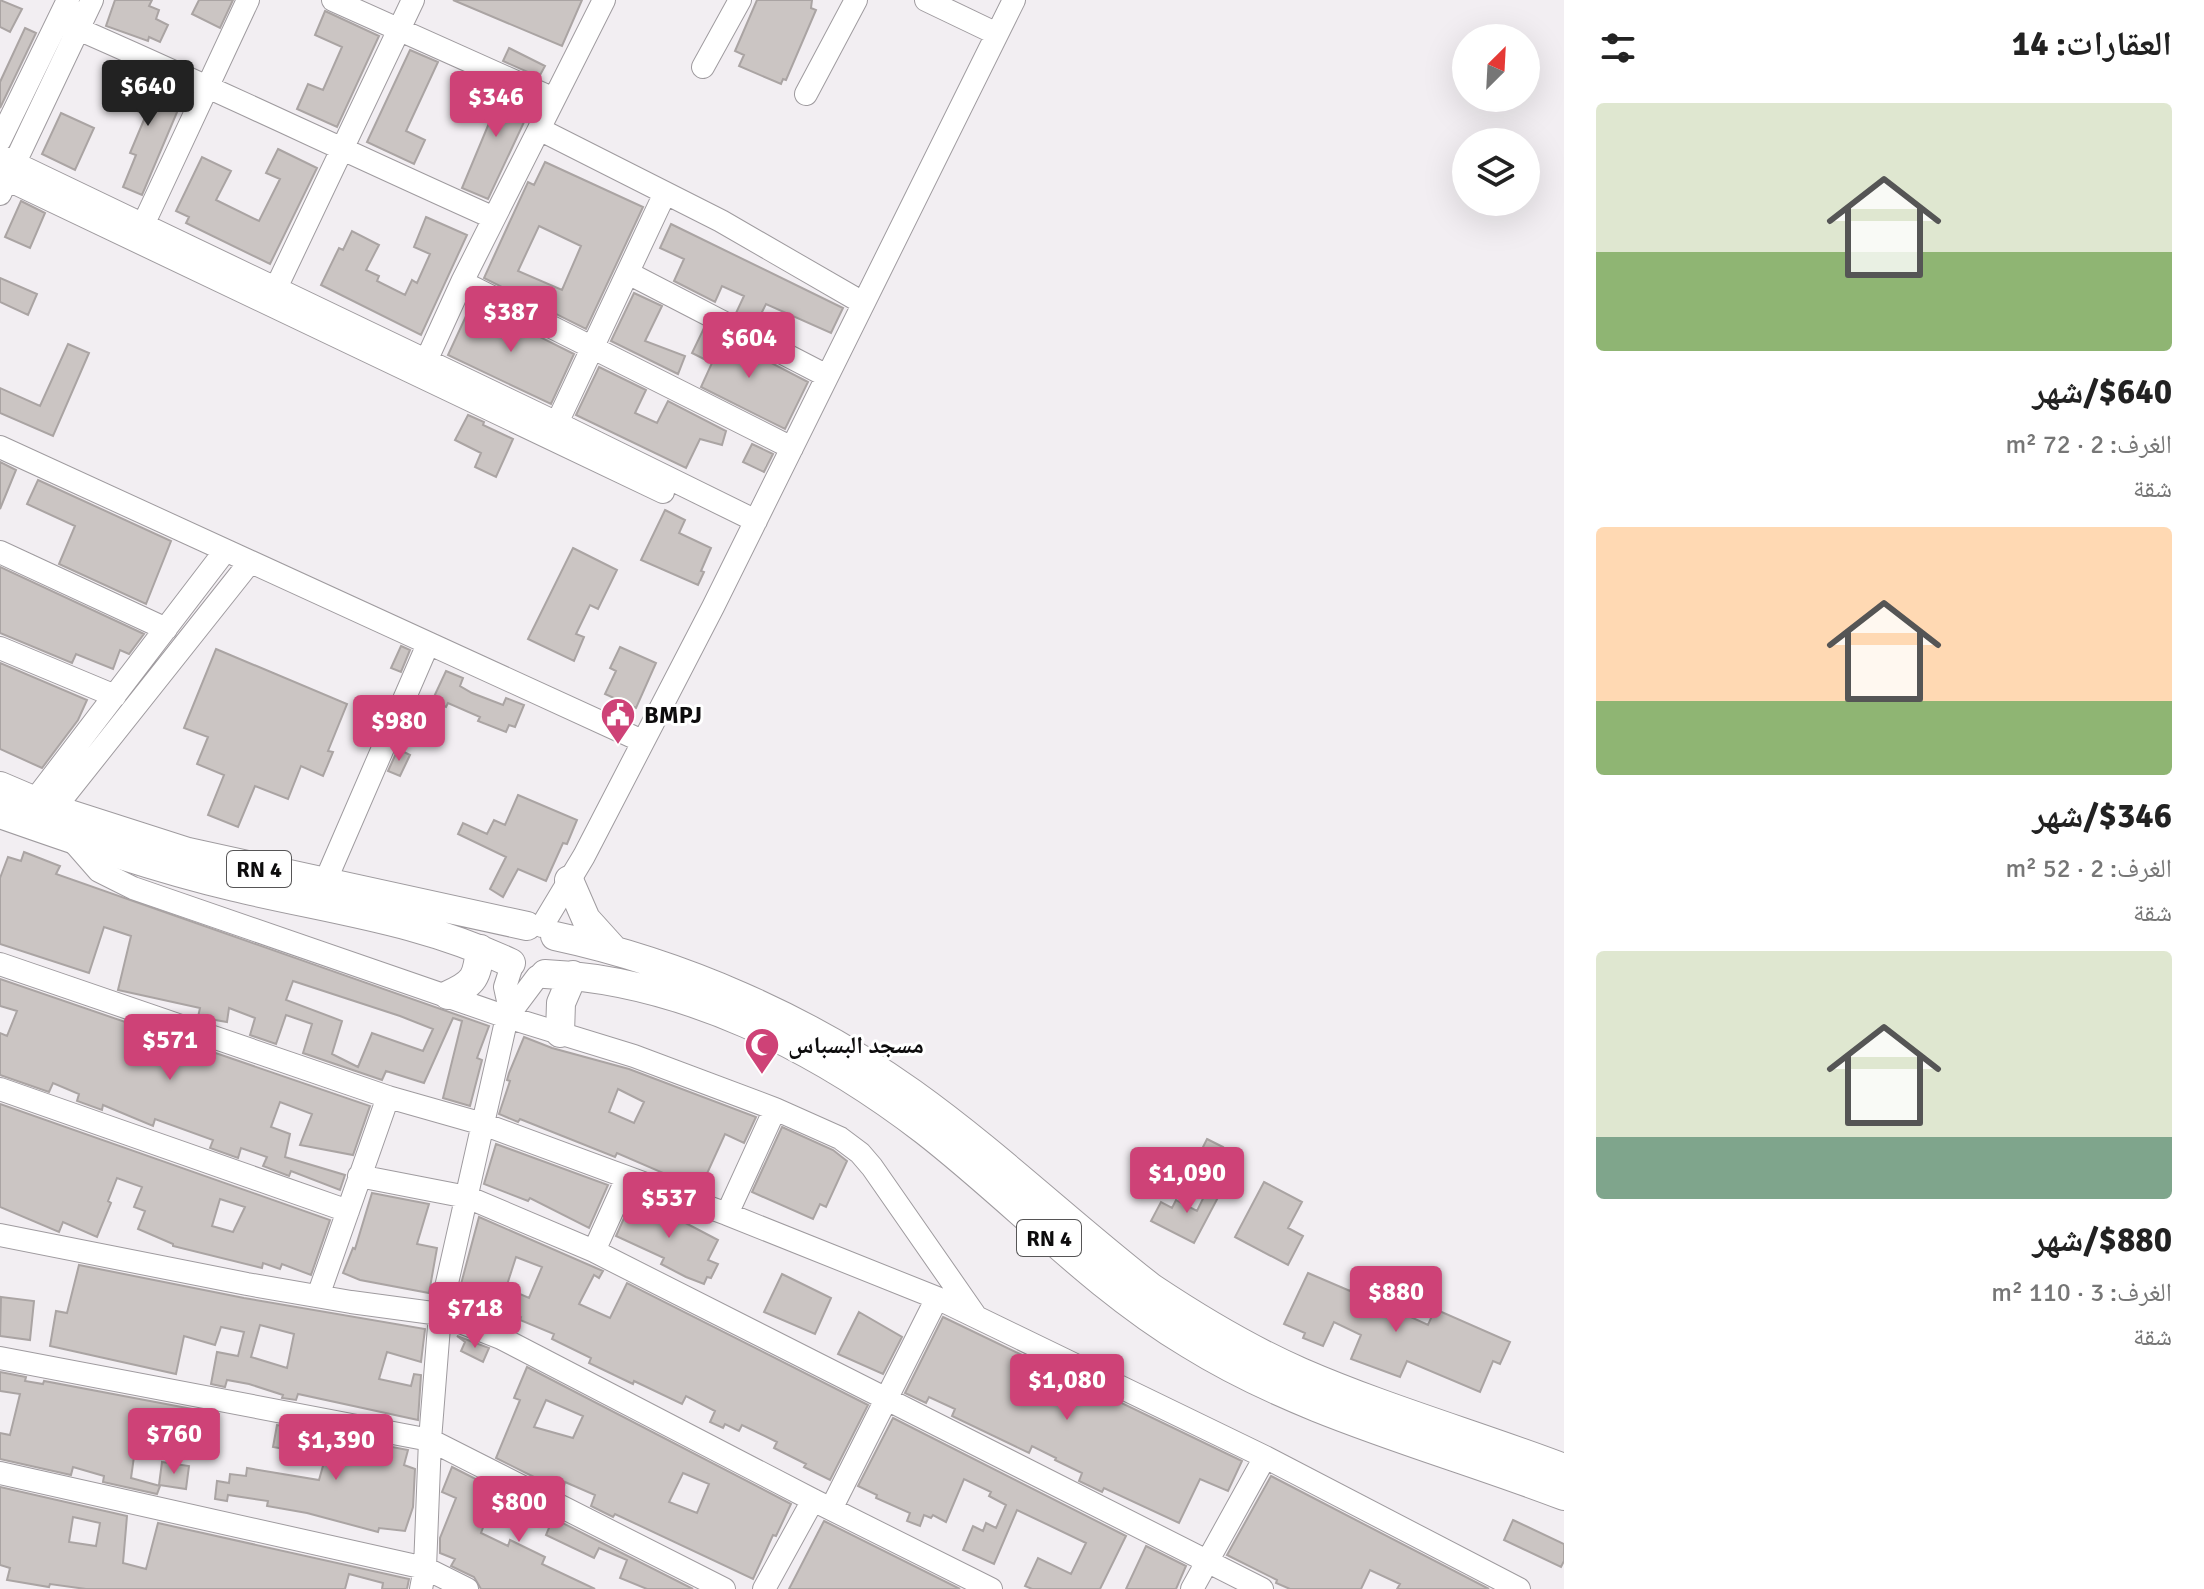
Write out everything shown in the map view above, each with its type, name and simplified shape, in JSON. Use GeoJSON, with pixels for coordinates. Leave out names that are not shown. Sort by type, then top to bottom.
{"type":"FeatureCollection","features":[{"type":"Feature","properties":{"kind":"main road","name":"RN 4"},"geometry":{"type":"LineString","coordinates":[[0,786],[44,805],[188,852],[541,929],[615,950],[686,975],[765,1009],[880,1071],[944,1116],[1152,1288],[1224,1334],[1327,1382],[1564,1468]]}},
{"type":"Feature","properties":{"kind":"main road","name":"RN 4"},"geometry":{"type":"LineString","coordinates":[[0,814],[193,877],[409,925],[536,971],[627,983],[680,998],[764,1033],[831,1069],[927,1132],[1127,1303],[1224,1365],[1306,1402],[1564,1496]]}},
{"type":"Feature","properties":{"kind":"main road"},"geometry":{"type":"LineString","coordinates":[[569,880],[586,919],[615,950]]}},
{"type":"Feature","properties":{"kind":"main road"},"geometry":{"type":"LineString","coordinates":[[536,971],[551,970],[560,950],[541,929],[520,929],[510,941],[508,956],[536,971],[561,1003],[560,1033]]}},
{"type":"Feature","properties":{"kind":"main road"},"geometry":{"type":"LineString","coordinates":[[448,995],[474,979],[480,949]]}},
{"type":"Feature","properties":{"kind":"street"},"geometry":{"type":"LineString","coordinates":[[0,140],[68,0]]}},
{"type":"Feature","properties":{"kind":"street"},"geometry":{"type":"LineString","coordinates":[[92,0],[4,174],[276,288],[423,368],[557,423],[752,528]]}},
{"type":"Feature","properties":{"kind":"street"},"geometry":{"type":"LineString","coordinates":[[152,235],[208,86],[248,0]]}},
{"type":"Feature","properties":{"kind":"street"},"geometry":{"type":"LineString","coordinates":[[333,0],[554,99]]}},
{"type":"Feature","properties":{"kind":"street"},"geometry":{"type":"LineString","coordinates":[[276,288],[413,0]]}},
{"type":"Feature","properties":{"kind":"street"},"geometry":{"type":"LineString","coordinates":[[423,368],[462,282],[604,0]]}},
{"type":"Feature","properties":{"kind":"street"},"geometry":{"type":"LineString","coordinates":[[703,67],[740,0]]}},
{"type":"Feature","properties":{"kind":"street"},"geometry":{"type":"LineString","coordinates":[[806,94],[856,0]]}},
{"type":"Feature","properties":{"kind":"street"},"geometry":{"type":"LineString","coordinates":[[926,0],[997,34]]}},
{"type":"Feature","properties":{"kind":"street"},"geometry":{"type":"LineString","coordinates":[[541,929],[752,528],[1014,0]]}},
{"type":"Feature","properties":{"kind":"street"},"geometry":{"type":"LineString","coordinates":[[78,29],[494,218]]}},
{"type":"Feature","properties":{"kind":"street"},"geometry":{"type":"LineString","coordinates":[[539,129],[721,221],[863,303]]}},
{"type":"Feature","properties":{"kind":"street"},"geometry":{"type":"LineString","coordinates":[[557,423],[665,193]]}},
{"type":"Feature","properties":{"kind":"street"},"geometry":{"type":"LineString","coordinates":[[152,235],[752,528]]}},
{"type":"Feature","properties":{"kind":"street"},"geometry":{"type":"LineString","coordinates":[[628,273],[827,376]]}},
{"type":"Feature","properties":{"kind":"street"},"geometry":{"type":"LineString","coordinates":[[462,282],[792,448]]}},
{"type":"Feature","properties":{"kind":"street"},"geometry":{"type":"LineString","coordinates":[[0,447],[642,741]]}},
{"type":"Feature","properties":{"kind":"street"},"geometry":{"type":"LineString","coordinates":[[44,805],[115,696],[152,666],[166,629],[225,551]]}},
{"type":"Feature","properties":{"kind":"street"},"geometry":{"type":"LineString","coordinates":[[0,552],[166,629]]}},
{"type":"Feature","properties":{"kind":"street"},"geometry":{"type":"LineString","coordinates":[[44,805],[152,666],[250,562]]}},
{"type":"Feature","properties":{"kind":"street"},"geometry":{"type":"LineString","coordinates":[[325,882],[428,644]]}},
{"type":"Feature","properties":{"kind":"street"},"geometry":{"type":"LineString","coordinates":[[0,648],[115,696]]}},
{"type":"Feature","properties":{"kind":"street"},"geometry":{"type":"LineString","coordinates":[[71,839],[99,871],[133,888],[634,1056],[775,1109],[840,1138],[860,1153],[976,1316]]}},
{"type":"Feature","properties":{"kind":"street"},"geometry":{"type":"LineString","coordinates":[[0,964],[388,1097],[483,1124],[727,1214],[937,1298],[1265,1457],[1519,1589]]}},
{"type":"Feature","properties":{"kind":"street"},"geometry":{"type":"LineString","coordinates":[[423,1578],[440,1314],[509,1014],[536,971]]}},
{"type":"Feature","properties":{"kind":"street"},"geometry":{"type":"LineString","coordinates":[[0,1089],[348,1211]]}},
{"type":"Feature","properties":{"kind":"street"},"geometry":{"type":"LineString","coordinates":[[318,1296],[388,1097]]}},
{"type":"Feature","properties":{"kind":"street"},"geometry":{"type":"LineString","coordinates":[[727,1214],[775,1109]]}},
{"type":"Feature","properties":{"kind":"street"},"geometry":{"type":"LineString","coordinates":[[359,1176],[467,1197],[594,1251],[1262,1589]]}},
{"type":"Feature","properties":{"kind":"street"},"geometry":{"type":"LineString","coordinates":[[594,1251],[627,1178]]}},
{"type":"Feature","properties":{"kind":"street"},"geometry":{"type":"LineString","coordinates":[[0,1235],[318,1296],[440,1314],[501,1338],[991,1589]]}},
{"type":"Feature","properties":{"kind":"street"},"geometry":{"type":"LineString","coordinates":[[764,1589],[822,1505],[886,1397],[937,1298]]}},
{"type":"Feature","properties":{"kind":"street"},"geometry":{"type":"LineString","coordinates":[[0,1358],[430,1440],[724,1589]]}},
{"type":"Feature","properties":{"kind":"street"},"geometry":{"type":"LineString","coordinates":[[1192,1589],[1265,1457]]}},
{"type":"Feature","properties":{"kind":"street"},"geometry":{"type":"LineString","coordinates":[[0,1473],[467,1589]]}},
{"type":"Feature","properties":{"kind":"building"},"geometry":{"type":"Polygon","coordinates":[[[0,0],[22,9],[10,32],[0,27],[0,0]]]}},
{"type":"Feature","properties":{"kind":"building"},"geometry":{"type":"Polygon","coordinates":[[[115,0],[152,0],[149,6],[159,10],[156,19],[168,25],[160,42],[149,37],[148,41],[106,26],[115,0]]]}},
{"type":"Feature","properties":{"kind":"building"},"geometry":{"type":"Polygon","coordinates":[[[199,0],[233,0],[220,28],[192,14],[199,0]]]}},
{"type":"Feature","properties":{"kind":"building"},"geometry":{"type":"Polygon","coordinates":[[[453,0],[582,0],[562,46],[453,0]]]}},
{"type":"Feature","properties":{"kind":"building"},"geometry":{"type":"Polygon","coordinates":[[[757,0],[812,0],[811,8],[816,10],[786,80],[783,79],[781,84],[739,66],[744,55],[735,51],[757,0]]]}},
{"type":"Feature","properties":{"kind":"building"},"geometry":{"type":"Polygon","coordinates":[[[325,11],[379,36],[337,127],[297,109],[308,84],[323,90],[342,47],[315,35],[325,11]]]}},
{"type":"Feature","properties":{"kind":"building"},"geometry":{"type":"Polygon","coordinates":[[[25,28],[36,33],[0,108],[0,82],[25,28]]]}},
{"type":"Feature","properties":{"kind":"building"},"geometry":{"type":"Polygon","coordinates":[[[509,48],[545,66],[539,77],[503,61],[509,48]]]}},
{"type":"Feature","properties":{"kind":"building"},"geometry":{"type":"Polygon","coordinates":[[[410,50],[438,62],[406,131],[425,140],[414,164],[367,142],[410,50]]]}},
{"type":"Feature","properties":{"kind":"building"},"geometry":{"type":"Polygon","coordinates":[[[129,76],[183,98],[142,195],[123,187],[136,155],[130,153],[146,115],[118,102],[129,76]]]}},
{"type":"Feature","properties":{"kind":"building"},"geometry":{"type":"Polygon","coordinates":[[[487,84],[532,105],[488,199],[462,188],[492,116],[477,110],[487,84]]]}},
{"type":"Feature","properties":{"kind":"building"},"geometry":{"type":"Polygon","coordinates":[[[61,113],[94,128],[75,170],[42,154],[61,113]]]}},
{"type":"Feature","properties":{"kind":"building"},"geometry":{"type":"Polygon","coordinates":[[[278,149],[317,168],[270,264],[186,223],[189,217],[176,211],[202,157],[231,171],[216,200],[259,221],[280,179],[266,173],[278,149]]]}},
{"type":"Feature","properties":{"kind":"building"},"geometry":{"type":"Polygon","coordinates":[[[545,162],[643,207],[586,329],[484,278],[528,182],[534,185],[545,162]],[[539,226],[518,271],[562,290],[581,246],[539,226]]]}},
{"type":"Feature","properties":{"kind":"building"},"geometry":{"type":"Polygon","coordinates":[[[21,201],[45,213],[30,248],[5,237],[21,201]]]}},
{"type":"Feature","properties":{"kind":"building"},"geometry":{"type":"Polygon","coordinates":[[[426,217],[467,235],[421,335],[321,285],[339,248],[343,250],[352,231],[379,245],[366,270],[379,276],[377,281],[405,295],[412,280],[417,283],[430,254],[414,247],[426,217]]]}},
{"type":"Feature","properties":{"kind":"building"},"geometry":{"type":"Polygon","coordinates":[[[671,224],[843,308],[831,333],[766,304],[756,324],[736,313],[744,296],[722,286],[715,302],[674,281],[684,259],[660,248],[671,224]]]}},
{"type":"Feature","properties":{"kind":"building"},"geometry":{"type":"Polygon","coordinates":[[[0,278],[37,294],[28,315],[0,302],[0,278]]]}},
{"type":"Feature","properties":{"kind":"building"},"geometry":{"type":"Polygon","coordinates":[[[634,293],[662,306],[645,341],[685,356],[678,374],[611,341],[634,293]]]}},
{"type":"Feature","properties":{"kind":"building"},"geometry":{"type":"Polygon","coordinates":[[[472,303],[574,354],[551,404],[448,355],[472,303]]]}},
{"type":"Feature","properties":{"kind":"building"},"geometry":{"type":"Polygon","coordinates":[[[704,328],[808,382],[785,429],[701,387],[712,363],[692,353],[704,328]]]}},
{"type":"Feature","properties":{"kind":"building"},"geometry":{"type":"Polygon","coordinates":[[[68,344],[89,353],[53,436],[0,413],[0,388],[40,406],[68,344]]]}},
{"type":"Feature","properties":{"kind":"building"},"geometry":{"type":"Polygon","coordinates":[[[599,367],[646,390],[635,413],[657,423],[668,401],[726,431],[722,445],[700,439],[686,468],[576,415],[599,367]]]}},
{"type":"Feature","properties":{"kind":"building"},"geometry":{"type":"Polygon","coordinates":[[[468,415],[513,439],[496,477],[475,467],[481,453],[455,440],[468,415]]]}},
{"type":"Feature","properties":{"kind":"building"},"geometry":{"type":"Polygon","coordinates":[[[752,444],[773,454],[764,472],[743,462],[752,444]]]}},
{"type":"Feature","properties":{"kind":"building"},"geometry":{"type":"Polygon","coordinates":[[[0,462],[16,470],[0,509],[0,462]]]}},
{"type":"Feature","properties":{"kind":"building"},"geometry":{"type":"Polygon","coordinates":[[[38,480],[171,541],[146,604],[59,564],[75,526],[27,504],[38,480]]]}},
{"type":"Feature","properties":{"kind":"building"},"geometry":{"type":"Polygon","coordinates":[[[665,510],[685,520],[679,533],[711,548],[698,585],[641,560],[665,510]]]}},
{"type":"Feature","properties":{"kind":"building"},"geometry":{"type":"Polygon","coordinates":[[[573,548],[617,570],[598,609],[590,605],[576,634],[584,637],[574,661],[528,639],[573,548]]]}},
{"type":"Feature","properties":{"kind":"building"},"geometry":{"type":"Polygon","coordinates":[[[0,567],[144,634],[129,654],[120,650],[113,669],[76,654],[72,663],[0,633],[0,567]]]}},
{"type":"Feature","properties":{"kind":"building"},"geometry":{"type":"Polygon","coordinates":[[[401,646],[410,650],[401,672],[391,668],[401,646]]]}},
{"type":"Feature","properties":{"kind":"building"},"geometry":{"type":"Polygon","coordinates":[[[620,647],[656,663],[636,708],[605,694],[616,671],[610,668],[620,647]]]}},
{"type":"Feature","properties":{"kind":"building"},"geometry":{"type":"Polygon","coordinates":[[[216,649],[347,704],[328,751],[333,752],[323,776],[301,766],[288,799],[255,786],[238,827],[208,815],[224,775],[197,764],[208,737],[184,728],[216,649]]]}},
{"type":"Feature","properties":{"kind":"building"},"geometry":{"type":"Polygon","coordinates":[[[0,663],[87,700],[78,720],[42,768],[0,749],[0,663]]]}},
{"type":"Feature","properties":{"kind":"building"},"geometry":{"type":"Polygon","coordinates":[[[446,671],[463,678],[460,686],[472,693],[503,705],[506,698],[524,705],[515,727],[509,725],[506,732],[478,721],[480,717],[448,703],[446,707],[432,701],[446,671]]]}},
{"type":"Feature","properties":{"kind":"building"},"geometry":{"type":"Polygon","coordinates":[[[398,749],[410,755],[400,776],[388,771],[398,749]]]}},
{"type":"Feature","properties":{"kind":"building"},"geometry":{"type":"Polygon","coordinates":[[[518,795],[577,820],[546,881],[518,869],[503,897],[490,889],[506,857],[458,834],[463,823],[487,834],[494,820],[505,825],[518,795]]]}},
{"type":"Feature","properties":{"kind":"building"},"geometry":{"type":"Polygon","coordinates":[[[24,852],[60,866],[56,874],[489,1026],[477,1058],[482,1060],[470,1106],[443,1098],[462,1021],[453,1018],[424,1083],[386,1071],[382,1080],[303,1053],[312,1024],[286,1015],[276,1044],[250,1035],[255,1018],[229,1008],[227,1022],[198,1017],[200,1008],[118,990],[131,936],[104,927],[89,973],[0,944],[0,878],[8,857],[21,861],[24,852]],[[293,981],[286,1000],[342,1021],[332,1054],[358,1067],[372,1033],[423,1051],[433,1029],[293,981]]]}},
{"type":"Feature","properties":{"kind":"building"},"geometry":{"type":"Polygon","coordinates":[[[0,979],[370,1106],[353,1155],[300,1145],[312,1114],[280,1102],[271,1127],[290,1134],[285,1157],[345,1175],[340,1190],[291,1171],[289,1176],[263,1166],[267,1157],[241,1148],[238,1158],[210,1148],[213,1140],[155,1119],[153,1126],[103,1105],[102,1110],[77,1101],[79,1094],[53,1083],[49,1092],[0,1075],[0,1033],[7,1036],[17,1011],[0,1006],[0,979]]]}},
{"type":"Feature","properties":{"kind":"building"},"geometry":{"type":"Polygon","coordinates":[[[524,1037],[629,1069],[756,1117],[744,1143],[725,1134],[700,1189],[617,1153],[615,1157],[520,1119],[518,1122],[499,1114],[510,1081],[507,1080],[524,1037]],[[618,1089],[609,1112],[634,1123],[644,1102],[618,1089]]]}},
{"type":"Feature","properties":{"kind":"building"},"geometry":{"type":"Polygon","coordinates":[[[0,1104],[330,1220],[311,1275],[282,1264],[280,1269],[263,1263],[262,1268],[173,1246],[138,1229],[145,1211],[134,1207],[142,1187],[117,1178],[97,1237],[63,1222],[59,1232],[0,1207],[0,1104]],[[220,1199],[212,1226],[233,1232],[245,1207],[220,1199]]]}},
{"type":"Feature","properties":{"kind":"building"},"geometry":{"type":"Polygon","coordinates":[[[782,1127],[833,1150],[847,1161],[826,1207],[820,1204],[813,1219],[752,1192],[782,1127]]]}},
{"type":"Feature","properties":{"kind":"building"},"geometry":{"type":"Polygon","coordinates":[[[1207,1139],[1223,1147],[1216,1161],[1200,1153],[1207,1139]]]}},
{"type":"Feature","properties":{"kind":"building"},"geometry":{"type":"Polygon","coordinates":[[[496,1144],[608,1185],[589,1228],[530,1198],[528,1201],[484,1184],[496,1144]]]}},
{"type":"Feature","properties":{"kind":"building"},"geometry":{"type":"Polygon","coordinates":[[[1211,1182],[1223,1188],[1194,1243],[1151,1221],[1161,1202],[1172,1208],[1176,1200],[1197,1211],[1211,1182]]]}},
{"type":"Feature","properties":{"kind":"building"},"geometry":{"type":"Polygon","coordinates":[[[1264,1182],[1302,1202],[1288,1228],[1303,1236],[1288,1265],[1235,1237],[1264,1182]]]}},
{"type":"Feature","properties":{"kind":"building"},"geometry":{"type":"Polygon","coordinates":[[[372,1193],[429,1204],[417,1244],[437,1248],[429,1293],[360,1280],[343,1273],[355,1249],[372,1193]]]}},
{"type":"Feature","properties":{"kind":"building"},"geometry":{"type":"Polygon","coordinates":[[[634,1196],[718,1240],[708,1260],[718,1264],[711,1278],[707,1277],[704,1284],[686,1277],[661,1264],[664,1258],[616,1236],[634,1196]]]}},
{"type":"Feature","properties":{"kind":"building"},"geometry":{"type":"Polygon","coordinates":[[[479,1217],[603,1271],[599,1278],[594,1275],[579,1304],[610,1318],[627,1283],[868,1405],[830,1480],[774,1448],[777,1442],[742,1425],[739,1431],[725,1424],[723,1428],[710,1422],[715,1411],[686,1396],[682,1404],[589,1363],[591,1358],[552,1339],[554,1334],[520,1320],[521,1317],[476,1301],[480,1290],[461,1284],[479,1217]],[[516,1257],[506,1288],[529,1298],[542,1267],[516,1257]]]}},
{"type":"Feature","properties":{"kind":"building"},"geometry":{"type":"Polygon","coordinates":[[[79,1265],[244,1298],[425,1329],[421,1362],[387,1352],[379,1379],[411,1386],[414,1374],[421,1375],[418,1420],[298,1394],[296,1400],[282,1398],[283,1395],[227,1380],[225,1387],[211,1384],[217,1352],[238,1356],[244,1332],[221,1327],[215,1345],[184,1336],[176,1374],[50,1346],[56,1311],[67,1313],[79,1265]],[[260,1325],[251,1357],[287,1368],[294,1334],[260,1325]]]}},
{"type":"Feature","properties":{"kind":"building"},"geometry":{"type":"Polygon","coordinates":[[[1308,1273],[1350,1291],[1353,1286],[1369,1294],[1367,1297],[1428,1325],[1435,1309],[1510,1342],[1500,1364],[1493,1361],[1480,1392],[1407,1361],[1400,1377],[1351,1359],[1361,1335],[1334,1322],[1323,1346],[1303,1338],[1305,1333],[1284,1324],[1308,1273]]]}},
{"type":"Feature","properties":{"kind":"building"},"geometry":{"type":"Polygon","coordinates":[[[782,1274],[831,1298],[815,1334],[764,1312],[782,1274]]]}},
{"type":"Feature","properties":{"kind":"building"},"geometry":{"type":"Polygon","coordinates":[[[1,1297],[34,1301],[30,1340],[0,1336],[1,1297]]]}},
{"type":"Feature","properties":{"kind":"building"},"geometry":{"type":"Polygon","coordinates":[[[859,1312],[902,1337],[883,1374],[838,1354],[859,1312]]]}},
{"type":"Feature","properties":{"kind":"building"},"geometry":{"type":"Polygon","coordinates":[[[943,1317],[1242,1461],[1228,1491],[1200,1479],[1179,1523],[1104,1488],[1102,1492],[1079,1481],[1082,1473],[1032,1446],[1029,1453],[952,1416],[955,1409],[929,1397],[926,1403],[905,1393],[943,1317]]]}},
{"type":"Feature","properties":{"kind":"building"},"geometry":{"type":"Polygon","coordinates":[[[457,1336],[489,1348],[483,1362],[461,1351],[465,1342],[457,1336]]]}},
{"type":"Feature","properties":{"kind":"building"},"geometry":{"type":"Polygon","coordinates":[[[527,1367],[791,1504],[753,1579],[615,1514],[613,1517],[591,1506],[595,1495],[565,1482],[564,1486],[534,1477],[496,1458],[520,1400],[514,1398],[527,1367]],[[546,1400],[534,1427],[573,1438],[583,1416],[546,1400]],[[683,1473],[669,1502],[697,1513],[709,1484],[683,1473]]]}},
{"type":"Feature","properties":{"kind":"building"},"geometry":{"type":"Polygon","coordinates":[[[0,1372],[26,1377],[25,1381],[43,1384],[44,1381],[219,1414],[216,1426],[203,1423],[199,1438],[177,1433],[174,1448],[137,1435],[131,1478],[160,1486],[157,1494],[103,1482],[104,1476],[73,1467],[71,1475],[0,1459],[0,1433],[10,1435],[20,1394],[0,1391],[0,1372]]]}},
{"type":"Feature","properties":{"kind":"building"},"geometry":{"type":"Polygon","coordinates":[[[893,1418],[1126,1536],[1100,1589],[1032,1589],[1025,1586],[1038,1558],[1071,1574],[1086,1543],[1017,1510],[994,1564],[963,1550],[973,1526],[983,1531],[986,1523],[996,1528],[1006,1505],[989,1496],[991,1492],[964,1479],[946,1522],[933,1515],[931,1518],[924,1515],[920,1526],[907,1521],[910,1513],[858,1486],[893,1418]]]}},
{"type":"Feature","properties":{"kind":"building"},"geometry":{"type":"Polygon","coordinates":[[[277,1425],[408,1450],[404,1465],[415,1469],[413,1507],[405,1531],[379,1528],[378,1532],[267,1506],[268,1501],[228,1495],[227,1501],[215,1499],[217,1481],[229,1483],[230,1474],[246,1476],[247,1468],[319,1480],[326,1455],[302,1446],[301,1452],[273,1447],[277,1425]]]}},
{"type":"Feature","properties":{"kind":"building"},"geometry":{"type":"Polygon","coordinates":[[[162,1462],[189,1466],[186,1489],[159,1485],[162,1462]]]}},
{"type":"Feature","properties":{"kind":"building"},"geometry":{"type":"Polygon","coordinates":[[[452,1467],[693,1589],[647,1589],[620,1578],[627,1560],[599,1548],[594,1558],[546,1535],[551,1523],[526,1511],[520,1523],[490,1509],[481,1533],[508,1546],[510,1540],[545,1557],[542,1564],[595,1589],[481,1589],[474,1577],[451,1566],[455,1559],[440,1553],[440,1538],[456,1498],[442,1492],[452,1467]]]}},
{"type":"Feature","properties":{"kind":"building"},"geometry":{"type":"Polygon","coordinates":[[[1271,1476],[1489,1589],[1397,1589],[1400,1584],[1370,1570],[1361,1589],[1290,1589],[1276,1583],[1277,1580],[1227,1555],[1271,1476]]]}},
{"type":"Feature","properties":{"kind":"building"},"geometry":{"type":"Polygon","coordinates":[[[0,1487],[127,1516],[123,1563],[146,1569],[158,1523],[409,1579],[407,1589],[382,1589],[383,1583],[349,1574],[345,1589],[86,1589],[7,1580],[10,1568],[0,1565],[0,1487]],[[73,1517],[69,1542],[96,1546],[100,1523],[73,1517]]]}},
{"type":"Feature","properties":{"kind":"building"},"geometry":{"type":"Polygon","coordinates":[[[1513,1520],[1564,1544],[1561,1567],[1504,1540],[1513,1520]]]}},
{"type":"Feature","properties":{"kind":"building"},"geometry":{"type":"Polygon","coordinates":[[[824,1521],[960,1589],[789,1589],[824,1521]]]}},
{"type":"Feature","properties":{"kind":"building"},"geometry":{"type":"Polygon","coordinates":[[[1146,1546],[1186,1566],[1176,1589],[1126,1589],[1146,1546]]]}},
{"type":"Feature","properties":{"kind":"place","name":"BMPJ"},"geometry":{"type":"Point","coordinates":[618,746]}},
{"type":"Feature","properties":{"kind":"place","name":"مسجد البسباس"},"geometry":{"type":"Point","coordinates":[762,1076]}}]}
